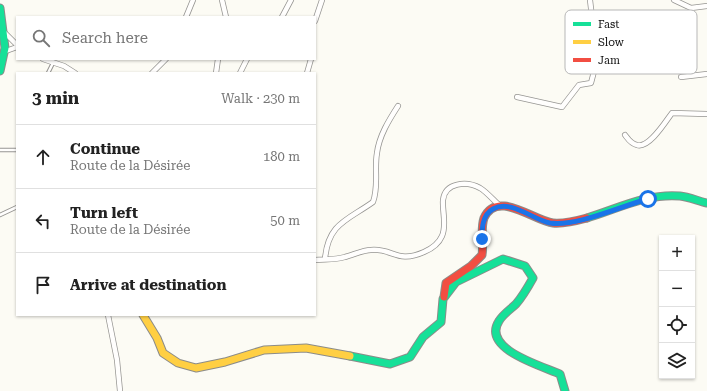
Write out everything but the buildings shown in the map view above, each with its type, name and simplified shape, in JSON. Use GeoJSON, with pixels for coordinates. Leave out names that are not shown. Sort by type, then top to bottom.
{"type":"FeatureCollection","features":[{"type":"Feature","properties":{"kind":"street"},"geometry":{"type":"LineString","coordinates":[[186,16],[193,0]]}},
{"type":"Feature","properties":{"kind":"street"},"geometry":{"type":"LineString","coordinates":[[222,0],[226,16]]}},
{"type":"Feature","properties":{"kind":"street"},"geometry":{"type":"LineString","coordinates":[[283,16],[291,0]]}},
{"type":"Feature","properties":{"kind":"street"},"geometry":{"type":"LineString","coordinates":[[316,18],[322,0]]}},
{"type":"Feature","properties":{"kind":"street"},"geometry":{"type":"LineString","coordinates":[[590,0],[591,10]]}},
{"type":"Feature","properties":{"kind":"street"},"geometry":{"type":"LineString","coordinates":[[674,0],[691,8],[707,6]]}},
{"type":"Feature","properties":{"kind":"street"},"geometry":{"type":"LineString","coordinates":[[0,8],[5,34],[6,52],[0,71]]}},
{"type":"Feature","properties":{"kind":"street"},"geometry":{"type":"LineString","coordinates":[[5,34],[16,45]]}},
{"type":"Feature","properties":{"kind":"street"},"geometry":{"type":"LineString","coordinates":[[6,52],[16,47]]}},
{"type":"Feature","properties":{"kind":"street"},"geometry":{"type":"LineString","coordinates":[[46,60],[64,66],[74,72]]}},
{"type":"Feature","properties":{"kind":"street"},"geometry":{"type":"LineString","coordinates":[[153,72],[165,60]]}},
{"type":"Feature","properties":{"kind":"street"},"geometry":{"type":"LineString","coordinates":[[216,72],[218,60]]}},
{"type":"Feature","properties":{"kind":"street"},"geometry":{"type":"LineString","coordinates":[[240,72],[246,60]]}},
{"type":"Feature","properties":{"kind":"street"},"geometry":{"type":"LineString","coordinates":[[308,72],[311,60]]}},
{"type":"Feature","properties":{"kind":"street"},"geometry":{"type":"LineString","coordinates":[[517,96],[562,107],[579,85],[591,83],[593,74]]}},
{"type":"Feature","properties":{"kind":"street"},"geometry":{"type":"LineString","coordinates":[[681,77],[707,74]]}},
{"type":"Feature","properties":{"kind":"street"},"geometry":{"type":"LineString","coordinates":[[325,259],[329,240],[339,225],[351,215],[373,202],[378,185],[377,154],[380,141],[388,122],[398,106]]}},
{"type":"Feature","properties":{"kind":"street"},"geometry":{"type":"LineString","coordinates":[[625,135],[637,146],[642,146],[653,138],[672,113],[707,114]]}},
{"type":"Feature","properties":{"kind":"street"},"geometry":{"type":"LineString","coordinates":[[316,260],[346,257],[371,249],[380,250],[397,256],[411,256],[425,251],[437,244],[444,232],[444,198],[447,190],[453,185],[460,184],[480,188],[500,206]]}},
{"type":"Feature","properties":{"kind":"street"},"geometry":{"type":"LineString","coordinates":[[144,316],[157,338],[163,353],[178,363],[196,368],[225,362],[264,350],[306,348],[390,364],[410,357],[423,337],[441,322],[446,283],[476,262],[482,255],[483,223],[492,209],[500,206],[513,208],[551,223],[585,219],[625,205],[648,199],[680,196],[707,203]]}},
{"type":"Feature","properties":{"kind":"street"},"geometry":{"type":"LineString","coordinates":[[443,299],[456,282],[503,259],[523,264],[530,270],[533,278],[521,298],[498,322],[496,331],[497,340],[505,348],[517,356],[560,374],[565,391]]}},
{"type":"Feature","properties":{"kind":"street"},"geometry":{"type":"LineString","coordinates":[[108,316],[117,360],[120,391]]}},
{"type":"Feature","properties":{"kind":"lane"},"geometry":{"type":"LineString","coordinates":[[48,72],[53,62]]}},
{"type":"Feature","properties":{"kind":"lane"},"geometry":{"type":"LineString","coordinates":[[0,150],[16,150]]}},
{"type":"Feature","properties":{"kind":"lane"},"geometry":{"type":"LineString","coordinates":[[0,215],[16,207]]}},
{"type":"Feature","properties":{"kind":"traffic: fast"},"geometry":{"type":"LineString","coordinates":[[0,8],[5,48],[0,71]]}},
{"type":"Feature","properties":{"kind":"traffic: fast"},"geometry":{"type":"LineString","coordinates":[[587,218],[632,202],[656,197],[680,196],[707,203]]}},
{"type":"Feature","properties":{"kind":"traffic: fast"},"geometry":{"type":"LineString","coordinates":[[350,356],[390,364],[410,357],[423,337],[441,322],[443,299],[456,282],[503,259],[525,266],[533,278],[519,301],[499,321],[496,331],[498,340],[516,355],[560,374],[565,391]]}},
{"type":"Feature","properties":{"kind":"traffic: slow"},"geometry":{"type":"LineString","coordinates":[[144,316],[157,338],[163,353],[178,363],[196,368],[225,362],[264,350],[306,348],[350,356]]}},
{"type":"Feature","properties":{"kind":"traffic: jam"},"geometry":{"type":"LineString","coordinates":[[444,297],[446,283],[471,266],[482,255],[483,223],[484,218],[490,210],[498,206],[507,206],[553,223],[566,223],[587,218]]}},
{"type":"Feature","properties":{"kind":"route"},"geometry":{"type":"LineString","coordinates":[[482,239],[483,223],[487,214],[492,209],[500,206],[513,208],[530,214],[539,220],[551,223],[585,219],[625,205],[648,199]]}}]}
